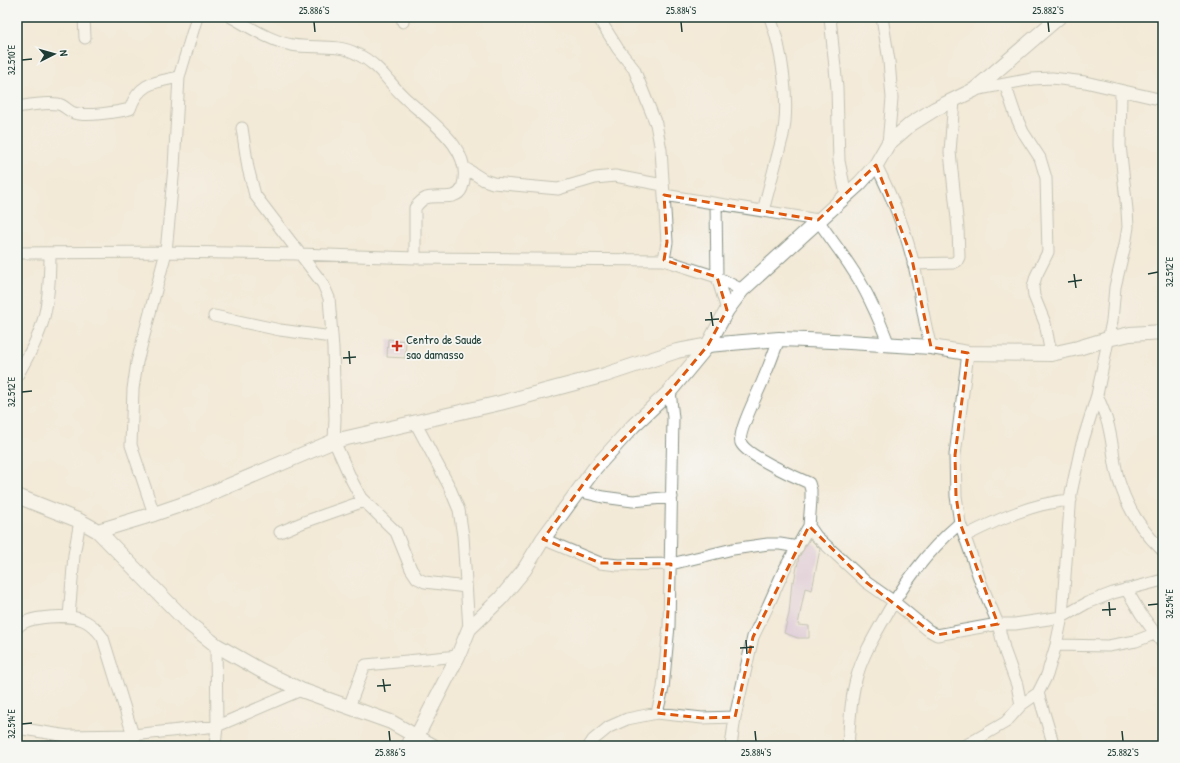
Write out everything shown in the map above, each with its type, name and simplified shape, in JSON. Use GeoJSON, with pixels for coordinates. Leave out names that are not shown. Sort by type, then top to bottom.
{"type":"FeatureCollection","features":[{"type":"Feature","properties":{"kind":"street"},"geometry":{"type":"LineString","coordinates":[[84,17],[85,38]]}},
{"type":"Feature","properties":{"kind":"street"},"geometry":{"type":"LineString","coordinates":[[154,514],[131,445],[133,389],[137,362],[166,252],[174,167],[179,77],[197,17]]}},
{"type":"Feature","properties":{"kind":"street"},"geometry":{"type":"LineString","coordinates":[[231,17],[279,41],[292,45],[336,47],[356,53],[374,63],[404,97],[422,111],[450,140],[459,154],[465,168],[462,188],[459,193],[452,196],[426,198],[415,208],[415,258]]}},
{"type":"Feature","properties":{"kind":"street"},"geometry":{"type":"LineString","coordinates":[[598,17],[618,49],[634,69],[644,90],[656,124],[661,150],[664,190],[667,242],[664,260]]}},
{"type":"Feature","properties":{"kind":"street"},"geometry":{"type":"LineString","coordinates":[[763,211],[786,123],[784,80],[770,17]]}},
{"type":"Feature","properties":{"kind":"street"},"geometry":{"type":"LineString","coordinates":[[830,17],[838,88],[840,161],[846,195]]}},
{"type":"Feature","properties":{"kind":"street"},"geometry":{"type":"LineString","coordinates":[[882,17],[889,61],[892,98],[888,144]]}},
{"type":"Feature","properties":{"kind":"street"},"geometry":{"type":"LineString","coordinates":[[412,738],[458,656],[469,630],[501,598],[524,570],[543,539],[595,468],[633,426],[670,391],[708,345],[727,310],[742,290],[860,183],[876,165],[888,144],[912,124],[935,109],[974,90],[1047,29],[1059,17]]}},
{"type":"Feature","properties":{"kind":"street"},"geometry":{"type":"LineString","coordinates":[[17,107],[60,104],[74,113],[84,114],[122,111],[130,108],[138,93],[150,83],[179,77]]}},
{"type":"Feature","properties":{"kind":"street"},"geometry":{"type":"LineString","coordinates":[[974,90],[1032,79],[1052,78],[1086,82],[1122,92],[1163,100]]}},
{"type":"Feature","properties":{"kind":"street"},"geometry":{"type":"LineString","coordinates":[[1005,84],[1014,114],[1023,132],[1040,158],[1046,178],[1048,252],[1036,276],[1033,287],[1034,296],[1045,323],[1051,354]]}},
{"type":"Feature","properties":{"kind":"street"},"geometry":{"type":"LineString","coordinates":[[964,746],[970,744],[1006,722],[1021,705],[1038,693],[1047,675],[1056,645],[1062,617],[1071,500],[1081,447],[1097,395],[1112,321],[1115,287],[1128,227],[1120,145],[1122,92]]}},
{"type":"Feature","properties":{"kind":"street"},"geometry":{"type":"LineString","coordinates":[[913,264],[953,263],[957,261],[959,257],[958,228],[950,152],[954,100]]}},
{"type":"Feature","properties":{"kind":"street"},"geometry":{"type":"LineString","coordinates":[[242,128],[248,168],[255,195],[323,284],[329,298],[335,419],[334,441],[352,482],[361,498],[396,532],[411,569],[417,578],[425,582],[466,587]]}},
{"type":"Feature","properties":{"kind":"street"},"geometry":{"type":"LineString","coordinates":[[876,165],[904,231],[913,264],[930,348]]}},
{"type":"Feature","properties":{"kind":"street"},"geometry":{"type":"LineString","coordinates":[[465,168],[484,180],[493,183],[558,189],[595,178],[615,176],[716,204],[818,220],[853,269],[889,345]]}},
{"type":"Feature","properties":{"kind":"street"},"geometry":{"type":"LineString","coordinates":[[716,204],[716,277],[727,310]]}},
{"type":"Feature","properties":{"kind":"street"},"geometry":{"type":"LineString","coordinates":[[17,254],[166,252],[299,254],[415,258],[664,260],[716,277],[742,290]]}},
{"type":"Feature","properties":{"kind":"street"},"geometry":{"type":"LineString","coordinates":[[18,371],[34,343],[44,318],[50,276],[50,253]]}},
{"type":"Feature","properties":{"kind":"street"},"geometry":{"type":"LineString","coordinates":[[214,316],[280,330],[332,337]]}},
{"type":"Feature","properties":{"kind":"street"},"geometry":{"type":"LineString","coordinates":[[98,531],[195,500],[334,441],[500,403],[605,375],[677,351],[708,345],[779,339],[833,341],[930,348],[968,353],[1051,354],[1130,334],[1163,332]]}},
{"type":"Feature","properties":{"kind":"street"},"geometry":{"type":"LineString","coordinates":[[731,746],[735,717],[753,637],[784,570],[809,526],[811,490],[809,483],[776,468],[749,452],[741,444],[740,439],[750,409],[779,339]]}},
{"type":"Feature","properties":{"kind":"street"},"geometry":{"type":"LineString","coordinates":[[968,353],[955,455],[956,496],[960,522],[981,583],[998,624],[1005,652],[1017,685],[1021,705]]}},
{"type":"Feature","properties":{"kind":"street"},"geometry":{"type":"LineString","coordinates":[[657,713],[663,688],[671,564],[674,418],[670,391]]}},
{"type":"Feature","properties":{"kind":"street"},"geometry":{"type":"LineString","coordinates":[[1097,395],[1110,432],[1116,473],[1120,487],[1138,521],[1163,551]]}},
{"type":"Feature","properties":{"kind":"street"},"geometry":{"type":"LineString","coordinates":[[415,422],[449,486],[459,510],[469,630]]}},
{"type":"Feature","properties":{"kind":"street"},"geometry":{"type":"LineString","coordinates":[[578,491],[603,497],[633,501],[672,497]]}},
{"type":"Feature","properties":{"kind":"street"},"geometry":{"type":"LineString","coordinates":[[17,496],[98,531],[188,623],[216,645],[260,670],[301,690],[392,722],[412,738],[433,746]]}},
{"type":"Feature","properties":{"kind":"street"},"geometry":{"type":"LineString","coordinates":[[965,536],[1004,517],[1050,502],[1071,500]]}},
{"type":"Feature","properties":{"kind":"street"},"geometry":{"type":"LineString","coordinates":[[280,532],[309,520],[364,501]]}},
{"type":"Feature","properties":{"kind":"street"},"geometry":{"type":"LineString","coordinates":[[70,617],[74,555],[80,522]]}},
{"type":"Feature","properties":{"kind":"street"},"geometry":{"type":"LineString","coordinates":[[848,746],[851,705],[857,676],[867,650],[893,601],[914,571],[940,540],[960,522]]}},
{"type":"Feature","properties":{"kind":"street"},"geometry":{"type":"LineString","coordinates":[[809,526],[816,536],[866,582],[893,601],[928,630],[937,635],[998,624],[1015,624],[1062,617],[1087,603],[1113,592],[1163,580]]}},
{"type":"Feature","properties":{"kind":"street"},"geometry":{"type":"LineString","coordinates":[[543,539],[600,564],[618,565],[671,564],[733,549],[768,544],[798,547]]}},
{"type":"Feature","properties":{"kind":"street"},"geometry":{"type":"LineString","coordinates":[[1126,589],[1154,634],[1163,644]]}},
{"type":"Feature","properties":{"kind":"street"},"geometry":{"type":"LineString","coordinates":[[17,628],[20,624],[46,617],[70,617],[84,620],[95,627],[103,638],[133,736]]}},
{"type":"Feature","properties":{"kind":"street"},"geometry":{"type":"LineString","coordinates":[[1056,645],[1108,646],[1136,641],[1154,634]]}},
{"type":"Feature","properties":{"kind":"street"},"geometry":{"type":"LineString","coordinates":[[215,746],[217,726],[216,645]]}},
{"type":"Feature","properties":{"kind":"street"},"geometry":{"type":"LineString","coordinates":[[349,707],[366,665],[458,656]]}},
{"type":"Feature","properties":{"kind":"street"},"geometry":{"type":"LineString","coordinates":[[17,728],[68,736],[133,736],[217,726],[301,690]]}},
{"type":"Feature","properties":{"kind":"street"},"geometry":{"type":"LineString","coordinates":[[1038,693],[1054,746]]}},
{"type":"Feature","properties":{"kind":"street"},"geometry":{"type":"LineString","coordinates":[[589,746],[593,740],[609,726],[627,719],[657,713],[702,718],[735,717]]}},
{"type":"Feature","properties":{"kind":"highlighted area"},"geometry":{"type":"Polygon","coordinates":[[[876,165],[911,255],[931,347],[968,353],[955,455],[956,496],[960,523],[998,624],[937,635],[928,630],[866,582],[809,526],[753,637],[735,717],[702,718],[657,713],[663,688],[671,564],[600,563],[543,539],[595,468],[670,391],[708,345],[727,310],[717,277],[664,260],[667,242],[664,195],[818,220],[876,165]]]}},
{"type":"Feature","properties":{"kind":"building"},"geometry":{"type":"Polygon","coordinates":[[[388,339],[406,341],[405,358],[387,357],[388,339]]]}},
{"type":"Feature","properties":{"kind":"building"},"geometry":{"type":"Polygon","coordinates":[[[810,539],[820,549],[812,590],[805,588],[798,625],[809,626],[809,638],[798,638],[784,633],[789,614],[792,581],[794,582],[799,557],[810,539]]]}},
{"type":"Feature","properties":{"kind":"place","name":"Centro de Saude sao damasso"},"geometry":{"type":"Point","coordinates":[397,346]}}]}
